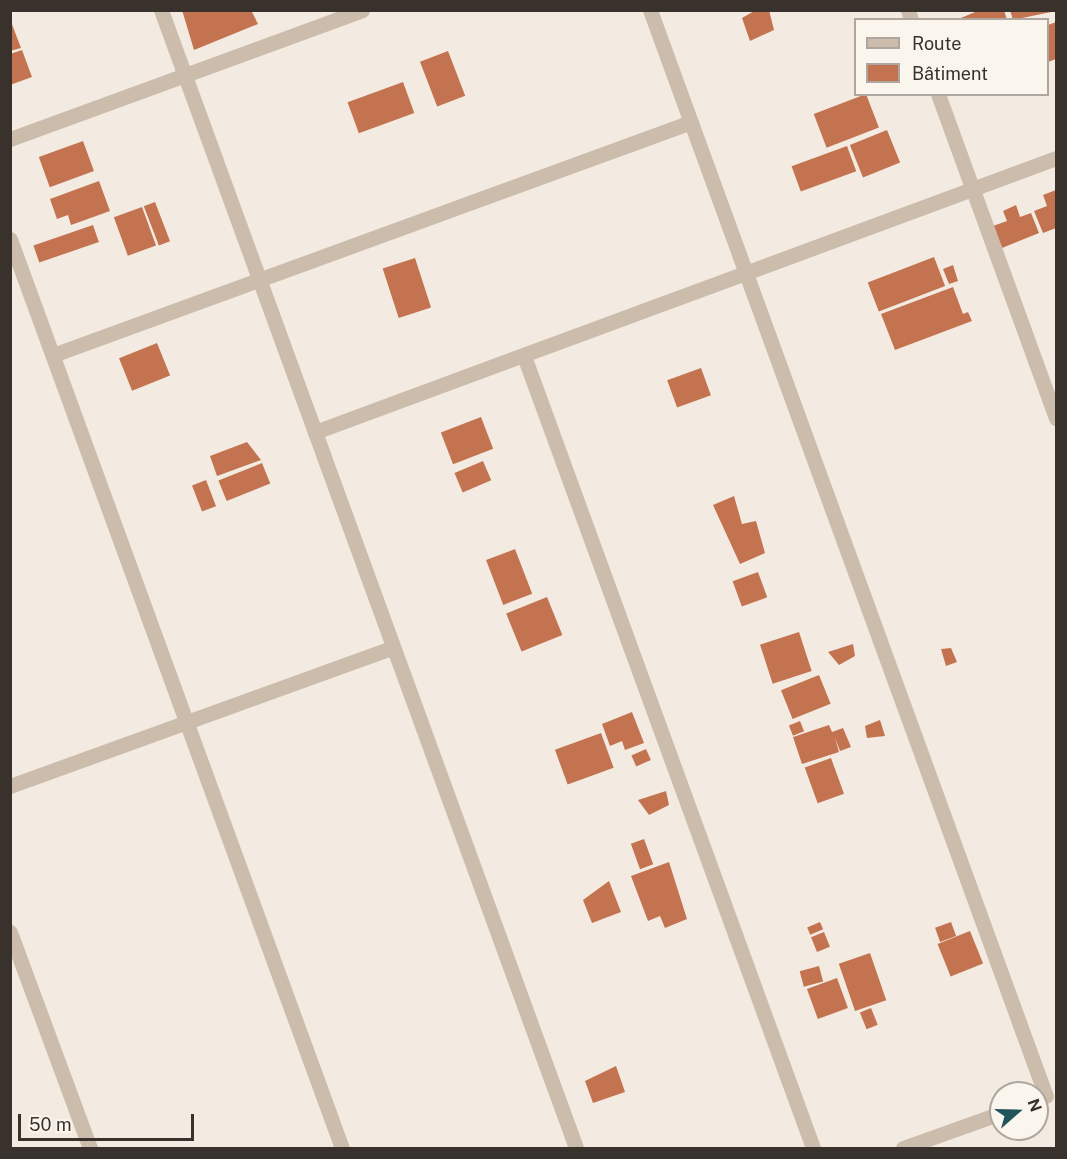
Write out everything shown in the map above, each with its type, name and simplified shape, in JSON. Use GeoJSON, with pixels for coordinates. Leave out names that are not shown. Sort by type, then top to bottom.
{"type":"FeatureCollection","features":[{"type":"Feature","properties":{"kind":"street"},"geometry":{"type":"LineString","coordinates":[[161,10],[576,1149]]}},
{"type":"Feature","properties":{"kind":"street"},"geometry":{"type":"LineString","coordinates":[[10,139],[362,10]]}},
{"type":"Feature","properties":{"kind":"street"},"geometry":{"type":"LineString","coordinates":[[650,10],[1041,1081]]}},
{"type":"Feature","properties":{"kind":"street"},"geometry":{"type":"LineString","coordinates":[[939,96],[1056,418]]}},
{"type":"Feature","properties":{"kind":"street"},"geometry":{"type":"LineString","coordinates":[[53,354],[691,122]]}},
{"type":"Feature","properties":{"kind":"street"},"geometry":{"type":"LineString","coordinates":[[315,432],[746,275],[1056,158]]}},
{"type":"Feature","properties":{"kind":"street"},"geometry":{"type":"LineString","coordinates":[[10,239],[342,1149]]}},
{"type":"Feature","properties":{"kind":"street"},"geometry":{"type":"LineString","coordinates":[[524,356],[813,1149]]}},
{"type":"Feature","properties":{"kind":"street"},"geometry":{"type":"LineString","coordinates":[[10,786],[393,647]]}},
{"type":"Feature","properties":{"kind":"street"},"geometry":{"type":"LineString","coordinates":[[10,932],[90,1149]]}},
{"type":"Feature","properties":{"kind":"street"},"geometry":{"type":"LineString","coordinates":[[903,1149],[989,1117]]}},
{"type":"Feature","properties":{"kind":"building"},"geometry":{"type":"Polygon","coordinates":[[[182,10],[251,10],[258,24],[194,50],[182,10]]]}},
{"type":"Feature","properties":{"kind":"building"},"geometry":{"type":"Polygon","coordinates":[[[756,10],[769,10],[774,30],[750,41],[742,18],[756,10]]]}},
{"type":"Feature","properties":{"kind":"building"},"geometry":{"type":"Polygon","coordinates":[[[980,10],[1004,10],[1006,18],[961,18],[980,10]]]}},
{"type":"Feature","properties":{"kind":"building"},"geometry":{"type":"Polygon","coordinates":[[[1010,10],[1056,10],[1023,18],[1012,18],[1010,10]]]}},
{"type":"Feature","properties":{"kind":"building"},"geometry":{"type":"Polygon","coordinates":[[[10,19],[21,48],[10,51],[10,19]]]}},
{"type":"Feature","properties":{"kind":"building"},"geometry":{"type":"Polygon","coordinates":[[[1056,22],[1056,59],[1049,62],[1049,25],[1056,22]]]}},
{"type":"Feature","properties":{"kind":"building"},"geometry":{"type":"Polygon","coordinates":[[[22,50],[32,77],[10,85],[10,54],[22,50]]]}},
{"type":"Feature","properties":{"kind":"building"},"geometry":{"type":"Polygon","coordinates":[[[448,51],[465,96],[437,107],[420,62],[448,51]]]}},
{"type":"Feature","properties":{"kind":"building"},"geometry":{"type":"Polygon","coordinates":[[[403,82],[414,113],[359,133],[348,102],[403,82]]]}},
{"type":"Feature","properties":{"kind":"building"},"geometry":{"type":"Polygon","coordinates":[[[861,96],[867,96],[879,128],[827,148],[814,114],[861,96]]]}},
{"type":"Feature","properties":{"kind":"building"},"geometry":{"type":"Polygon","coordinates":[[[887,130],[900,162],[863,177],[850,145],[887,130]]]}},
{"type":"Feature","properties":{"kind":"building"},"geometry":{"type":"Polygon","coordinates":[[[83,141],[94,171],[50,187],[39,157],[83,141]]]}},
{"type":"Feature","properties":{"kind":"building"},"geometry":{"type":"Polygon","coordinates":[[[847,146],[856,171],[801,192],[792,166],[847,146]]]}},
{"type":"Feature","properties":{"kind":"building"},"geometry":{"type":"Polygon","coordinates":[[[99,181],[110,211],[71,225],[68,215],[57,219],[50,199],[99,181]]]}},
{"type":"Feature","properties":{"kind":"building"},"geometry":{"type":"Polygon","coordinates":[[[1056,190],[1056,228],[1043,233],[1034,211],[1047,206],[1043,195],[1056,190]]]}},
{"type":"Feature","properties":{"kind":"building"},"geometry":{"type":"Polygon","coordinates":[[[155,202],[170,241],[159,246],[144,206],[155,202]]]}},
{"type":"Feature","properties":{"kind":"building"},"geometry":{"type":"Polygon","coordinates":[[[1016,205],[1020,217],[1031,213],[1039,233],[1002,248],[993,226],[1007,221],[1003,211],[1016,205]]]}},
{"type":"Feature","properties":{"kind":"building"},"geometry":{"type":"Polygon","coordinates":[[[142,207],[156,246],[128,256],[114,217],[142,207]]]}},
{"type":"Feature","properties":{"kind":"building"},"geometry":{"type":"Polygon","coordinates":[[[93,225],[99,242],[39,263],[33,246],[93,225]]]}},
{"type":"Feature","properties":{"kind":"building"},"geometry":{"type":"Polygon","coordinates":[[[934,257],[945,286],[879,311],[868,282],[934,257]]]}},
{"type":"Feature","properties":{"kind":"building"},"geometry":{"type":"Polygon","coordinates":[[[415,258],[431,307],[399,318],[383,269],[415,258]]]}},
{"type":"Feature","properties":{"kind":"building"},"geometry":{"type":"Polygon","coordinates":[[[953,265],[958,281],[949,284],[943,269],[953,265]]]}},
{"type":"Feature","properties":{"kind":"building"},"geometry":{"type":"Polygon","coordinates":[[[953,287],[963,314],[968,312],[972,321],[895,350],[881,314],[953,287]]]}},
{"type":"Feature","properties":{"kind":"building"},"geometry":{"type":"Polygon","coordinates":[[[157,343],[170,375],[132,391],[119,358],[157,343]]]}},
{"type":"Feature","properties":{"kind":"building"},"geometry":{"type":"Polygon","coordinates":[[[701,368],[711,395],[677,408],[667,380],[701,368]]]}},
{"type":"Feature","properties":{"kind":"building"},"geometry":{"type":"Polygon","coordinates":[[[481,417],[493,449],[453,464],[441,432],[481,417]]]}},
{"type":"Feature","properties":{"kind":"building"},"geometry":{"type":"Polygon","coordinates":[[[247,442],[261,460],[217,476],[210,456],[247,442]]]}},
{"type":"Feature","properties":{"kind":"building"},"geometry":{"type":"Polygon","coordinates":[[[483,461],[491,480],[463,492],[454,473],[483,461]]]}},
{"type":"Feature","properties":{"kind":"building"},"geometry":{"type":"Polygon","coordinates":[[[262,463],[270,483],[227,501],[218,481],[262,463]]]}},
{"type":"Feature","properties":{"kind":"building"},"geometry":{"type":"Polygon","coordinates":[[[206,480],[216,506],[202,512],[192,485],[206,480]]]}},
{"type":"Feature","properties":{"kind":"building"},"geometry":{"type":"Polygon","coordinates":[[[734,496],[742,524],[756,521],[765,553],[740,564],[713,505],[734,496]]]}},
{"type":"Feature","properties":{"kind":"building"},"geometry":{"type":"Polygon","coordinates":[[[515,549],[532,594],[503,605],[486,560],[515,549]]]}},
{"type":"Feature","properties":{"kind":"building"},"geometry":{"type":"Polygon","coordinates":[[[758,572],[767,597],[742,607],[733,581],[758,572]]]}},
{"type":"Feature","properties":{"kind":"building"},"geometry":{"type":"Polygon","coordinates":[[[547,597],[562,635],[522,651],[506,613],[547,597]]]}},
{"type":"Feature","properties":{"kind":"building"},"geometry":{"type":"Polygon","coordinates":[[[799,632],[812,671],[773,684],[760,645],[799,632]]]}},
{"type":"Feature","properties":{"kind":"building"},"geometry":{"type":"Polygon","coordinates":[[[853,644],[855,656],[839,665],[828,652],[853,644]]]}},
{"type":"Feature","properties":{"kind":"building"},"geometry":{"type":"Polygon","coordinates":[[[951,648],[957,662],[946,666],[941,649],[951,648]]]}},
{"type":"Feature","properties":{"kind":"building"},"geometry":{"type":"Polygon","coordinates":[[[819,675],[831,704],[793,719],[781,690],[819,675]]]}},
{"type":"Feature","properties":{"kind":"building"},"geometry":{"type":"Polygon","coordinates":[[[632,712],[644,743],[625,750],[622,741],[610,746],[602,724],[632,712]]]}},
{"type":"Feature","properties":{"kind":"building"},"geometry":{"type":"Polygon","coordinates":[[[880,720],[885,736],[867,738],[865,726],[880,720]]]}},
{"type":"Feature","properties":{"kind":"building"},"geometry":{"type":"Polygon","coordinates":[[[800,721],[804,731],[793,736],[789,725],[800,721]]]}},
{"type":"Feature","properties":{"kind":"building"},"geometry":{"type":"Polygon","coordinates":[[[829,725],[832,732],[843,728],[851,747],[840,751],[835,738],[839,752],[802,764],[793,737],[829,725]]]}},
{"type":"Feature","properties":{"kind":"building"},"geometry":{"type":"Polygon","coordinates":[[[601,733],[614,768],[568,785],[555,750],[601,733]]]}},
{"type":"Feature","properties":{"kind":"building"},"geometry":{"type":"Polygon","coordinates":[[[646,749],[651,760],[636,766],[631,756],[646,749]]]}},
{"type":"Feature","properties":{"kind":"building"},"geometry":{"type":"Polygon","coordinates":[[[831,758],[844,794],[818,803],[805,768],[831,758]]]}},
{"type":"Feature","properties":{"kind":"building"},"geometry":{"type":"Polygon","coordinates":[[[666,791],[669,805],[649,815],[638,800],[666,791]]]}},
{"type":"Feature","properties":{"kind":"building"},"geometry":{"type":"Polygon","coordinates":[[[644,839],[653,864],[640,869],[631,844],[644,839]]]}},
{"type":"Feature","properties":{"kind":"building"},"geometry":{"type":"Polygon","coordinates":[[[669,862],[687,919],[665,928],[660,916],[648,921],[631,876],[669,862]]]}},
{"type":"Feature","properties":{"kind":"building"},"geometry":{"type":"Polygon","coordinates":[[[609,881],[621,912],[592,923],[583,900],[609,881]]]}},
{"type":"Feature","properties":{"kind":"building"},"geometry":{"type":"Polygon","coordinates":[[[820,922],[823,929],[810,935],[807,927],[820,922]]]}},
{"type":"Feature","properties":{"kind":"building"},"geometry":{"type":"Polygon","coordinates":[[[951,922],[956,936],[940,942],[935,928],[951,922]]]}},
{"type":"Feature","properties":{"kind":"building"},"geometry":{"type":"Polygon","coordinates":[[[970,931],[983,963],[951,977],[938,944],[970,931]]]}},
{"type":"Feature","properties":{"kind":"building"},"geometry":{"type":"Polygon","coordinates":[[[824,932],[830,947],[817,952],[811,937],[824,932]]]}},
{"type":"Feature","properties":{"kind":"building"},"geometry":{"type":"Polygon","coordinates":[[[870,953],[886,1000],[855,1011],[839,964],[870,953]]]}},
{"type":"Feature","properties":{"kind":"building"},"geometry":{"type":"Polygon","coordinates":[[[819,966],[823,981],[804,987],[800,971],[819,966]]]}},
{"type":"Feature","properties":{"kind":"building"},"geometry":{"type":"Polygon","coordinates":[[[837,978],[848,1008],[818,1019],[807,989],[837,978]]]}},
{"type":"Feature","properties":{"kind":"building"},"geometry":{"type":"Polygon","coordinates":[[[871,1008],[878,1025],[867,1029],[860,1012],[871,1008]]]}},
{"type":"Feature","properties":{"kind":"building"},"geometry":{"type":"Polygon","coordinates":[[[616,1066],[625,1092],[593,1103],[585,1081],[616,1066]]]}}]}
